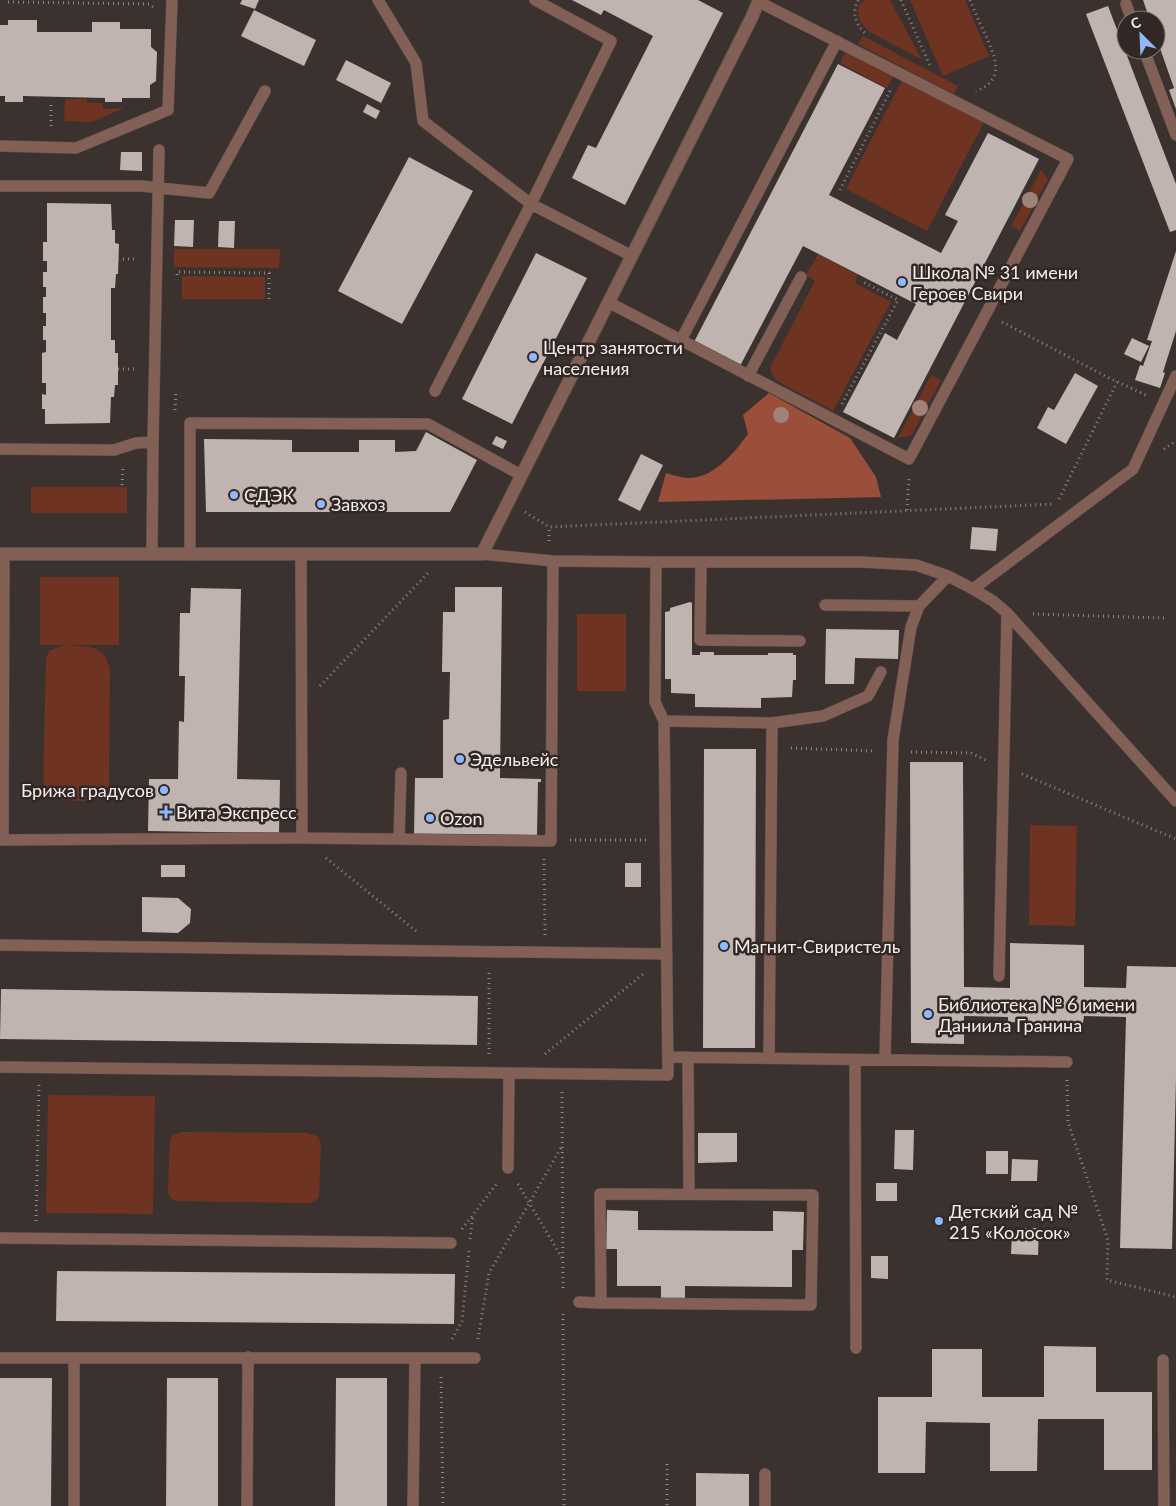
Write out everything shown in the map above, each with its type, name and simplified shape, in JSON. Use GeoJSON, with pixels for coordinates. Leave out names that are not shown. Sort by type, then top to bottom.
{"type":"FeatureCollection","features":[{"type":"Feature","properties":{"kind":"street"},"geometry":{"type":"LineString","coordinates":[[2,554],[482,554],[759,1]]}},
{"type":"Feature","properties":{"kind":"lane"},"geometry":{"type":"LineString","coordinates":[[0,146],[76,148],[168,110],[172,0]]}},
{"type":"Feature","properties":{"kind":"lane"},"geometry":{"type":"LineString","coordinates":[[378,0],[416,63],[423,121],[531,204],[632,256]]}},
{"type":"Feature","properties":{"kind":"lane"},"geometry":{"type":"LineString","coordinates":[[435,391],[531,204],[611,41],[548,3],[535,0]]}},
{"type":"Feature","properties":{"kind":"lane"},"geometry":{"type":"LineString","coordinates":[[608,302],[908,459],[1068,159],[759,1]]}},
{"type":"Feature","properties":{"kind":"lane"},"geometry":{"type":"LineString","coordinates":[[1126,4],[1128,10]]}},
{"type":"Feature","properties":{"kind":"lane"},"geometry":{"type":"LineString","coordinates":[[681,340],[837,41]]}},
{"type":"Feature","properties":{"kind":"lane"},"geometry":{"type":"LineString","coordinates":[[1148,60],[1176,136]]}},
{"type":"Feature","properties":{"kind":"lane"},"geometry":{"type":"LineString","coordinates":[[0,186],[158,188],[210,193],[264,91]]}},
{"type":"Feature","properties":{"kind":"lane"},"geometry":{"type":"LineString","coordinates":[[152,554],[159,150]]}},
{"type":"Feature","properties":{"kind":"lane"},"geometry":{"type":"LineString","coordinates":[[748,376],[801,277]]}},
{"type":"Feature","properties":{"kind":"lane"},"geometry":{"type":"LineString","coordinates":[[973,589],[1133,468],[1176,376]]}},
{"type":"Feature","properties":{"kind":"lane"},"geometry":{"type":"LineString","coordinates":[[190,554],[190,423],[428,424],[521,475]]}},
{"type":"Feature","properties":{"kind":"lane"},"geometry":{"type":"LineString","coordinates":[[0,449],[114,450],[136,443],[153,442]]}},
{"type":"Feature","properties":{"kind":"lane"},"geometry":{"type":"LineString","coordinates":[[2,554],[1,840],[302,838],[548,840],[553,561]]}},
{"type":"Feature","properties":{"kind":"lane"},"geometry":{"type":"LineString","coordinates":[[482,554],[553,561],[861,562],[916,565],[948,576],[973,589],[1007,613],[1176,801]]}},
{"type":"Feature","properties":{"kind":"lane"},"geometry":{"type":"LineString","coordinates":[[301,555],[302,838]]}},
{"type":"Feature","properties":{"kind":"lane"},"geometry":{"type":"LineString","coordinates":[[0,1067],[668,1075],[664,720],[654,702],[656,562]]}},
{"type":"Feature","properties":{"kind":"lane"},"geometry":{"type":"LineString","coordinates":[[701,562],[700,640],[800,641]]}},
{"type":"Feature","properties":{"kind":"lane"},"geometry":{"type":"LineString","coordinates":[[885,1059],[893,740],[911,627],[919,606],[948,576]]}},
{"type":"Feature","properties":{"kind":"lane"},"geometry":{"type":"LineString","coordinates":[[825,605],[919,606]]}},
{"type":"Feature","properties":{"kind":"lane"},"geometry":{"type":"LineString","coordinates":[[999,976],[1007,613]]}},
{"type":"Feature","properties":{"kind":"lane"},"geometry":{"type":"LineString","coordinates":[[664,720],[772,723],[823,716],[868,696],[881,672]]}},
{"type":"Feature","properties":{"kind":"lane"},"geometry":{"type":"LineString","coordinates":[[769,1058],[772,723]]}},
{"type":"Feature","properties":{"kind":"lane"},"geometry":{"type":"LineString","coordinates":[[399,839],[401,773]]}},
{"type":"Feature","properties":{"kind":"lane"},"geometry":{"type":"LineString","coordinates":[[0,946],[667,954]]}},
{"type":"Feature","properties":{"kind":"lane"},"geometry":{"type":"LineString","coordinates":[[668,1057],[1067,1062]]}},
{"type":"Feature","properties":{"kind":"lane"},"geometry":{"type":"LineString","coordinates":[[688,1057],[689,1194]]}},
{"type":"Feature","properties":{"kind":"lane"},"geometry":{"type":"LineString","coordinates":[[855,1060],[856,1348]]}},
{"type":"Feature","properties":{"kind":"lane"},"geometry":{"type":"LineString","coordinates":[[508,1168],[509,1073]]}},
{"type":"Feature","properties":{"kind":"lane"},"geometry":{"type":"LineString","coordinates":[[579,1302],[601,1303],[812,1305],[813,1195],[600,1194],[601,1303]]}},
{"type":"Feature","properties":{"kind":"lane"},"geometry":{"type":"LineString","coordinates":[[0,1238],[452,1243]]}},
{"type":"Feature","properties":{"kind":"lane"},"geometry":{"type":"LineString","coordinates":[[247,1506],[248,1357]]}},
{"type":"Feature","properties":{"kind":"lane"},"geometry":{"type":"LineString","coordinates":[[0,1358],[476,1358]]}},
{"type":"Feature","properties":{"kind":"lane"},"geometry":{"type":"LineString","coordinates":[[74,1358],[74,1506]]}},
{"type":"Feature","properties":{"kind":"lane"},"geometry":{"type":"LineString","coordinates":[[413,1506],[415,1358]]}},
{"type":"Feature","properties":{"kind":"lane"},"geometry":{"type":"LineString","coordinates":[[1163,1360],[1164,1506]]}},
{"type":"Feature","properties":{"kind":"lane"},"geometry":{"type":"LineString","coordinates":[[764,1506],[765,1474]]}},
{"type":"Feature","properties":{"kind":"path"},"geometry":{"type":"LineString","coordinates":[[858,0],[855,15],[858,26],[867,35]]}},
{"type":"Feature","properties":{"kind":"path"},"geometry":{"type":"LineString","coordinates":[[901,0],[932,70],[924,66]]}},
{"type":"Feature","properties":{"kind":"path"},"geometry":{"type":"LineString","coordinates":[[969,90],[974,91],[989,83],[994,78],[996,67],[994,54],[970,0]]}},
{"type":"Feature","properties":{"kind":"path"},"geometry":{"type":"LineString","coordinates":[[8,2],[149,4],[155,8]]}},
{"type":"Feature","properties":{"kind":"path"},"geometry":{"type":"LineString","coordinates":[[840,190],[899,72]]}},
{"type":"Feature","properties":{"kind":"path"},"geometry":{"type":"LineString","coordinates":[[51,101],[51,126]]}},
{"type":"Feature","properties":{"kind":"path"},"geometry":{"type":"LineString","coordinates":[[42,126],[59,126]]}},
{"type":"Feature","properties":{"kind":"path"},"geometry":{"type":"LineString","coordinates":[[118,259],[139,259]]}},
{"type":"Feature","properties":{"kind":"path"},"geometry":{"type":"LineString","coordinates":[[177,281],[177,272],[269,272],[269,299]]}},
{"type":"Feature","properties":{"kind":"path"},"geometry":{"type":"LineString","coordinates":[[833,420],[898,300],[861,281]]}},
{"type":"Feature","properties":{"kind":"path"},"geometry":{"type":"LineString","coordinates":[[986,314],[1117,382],[1164,403]]}},
{"type":"Feature","properties":{"kind":"path"},"geometry":{"type":"LineString","coordinates":[[118,369],[137,369]]}},
{"type":"Feature","properties":{"kind":"path"},"geometry":{"type":"LineString","coordinates":[[1057,504],[1117,382]]}},
{"type":"Feature","properties":{"kind":"path"},"geometry":{"type":"LineString","coordinates":[[175,416],[176,388]]}},
{"type":"Feature","properties":{"kind":"path"},"geometry":{"type":"LineString","coordinates":[[907,510],[909,492],[908,459]]}},
{"type":"Feature","properties":{"kind":"path"},"geometry":{"type":"LineString","coordinates":[[122,485],[123,463]]}},
{"type":"Feature","properties":{"kind":"path"},"geometry":{"type":"LineString","coordinates":[[522,510],[549,527],[1057,504],[1094,499]]}},
{"type":"Feature","properties":{"kind":"path"},"geometry":{"type":"LineString","coordinates":[[302,704],[429,573]]}},
{"type":"Feature","properties":{"kind":"path"},"geometry":{"type":"LineString","coordinates":[[1007,613],[1164,618]]}},
{"type":"Feature","properties":{"kind":"path"},"geometry":{"type":"LineString","coordinates":[[772,747],[971,753],[1176,839]]}},
{"type":"Feature","properties":{"kind":"path"},"geometry":{"type":"LineString","coordinates":[[302,838],[440,951]]}},
{"type":"Feature","properties":{"kind":"path"},"geometry":{"type":"LineString","coordinates":[[545,952],[548,840],[664,840]]}},
{"type":"Feature","properties":{"kind":"path"},"geometry":{"type":"LineString","coordinates":[[488,1073],[489,951]]}},
{"type":"Feature","properties":{"kind":"path"},"geometry":{"type":"LineString","coordinates":[[522,1073],[667,954]]}},
{"type":"Feature","properties":{"kind":"path"},"geometry":{"type":"LineString","coordinates":[[1067,1062],[1068,1122],[1108,1240],[1107,1280],[1176,1297]]}},
{"type":"Feature","properties":{"kind":"path"},"geometry":{"type":"LineString","coordinates":[[35,1238],[39,1067]]}},
{"type":"Feature","properties":{"kind":"path"},"geometry":{"type":"LineString","coordinates":[[476,1358],[489,1273],[562,1145]]}},
{"type":"Feature","properties":{"kind":"path"},"geometry":{"type":"LineString","coordinates":[[452,1243],[508,1168],[563,1260]]}},
{"type":"Feature","properties":{"kind":"path"},"geometry":{"type":"LineString","coordinates":[[443,1506],[441,1358],[462,1321],[472,1215]]}},
{"type":"Feature","properties":{"kind":"path"},"geometry":{"type":"LineString","coordinates":[[667,1464],[667,1506]]}},
{"type":"Feature","properties":{"kind":"shaded area"},"geometry":{"type":"Polygon","coordinates":[[[866,0],[890,0],[922,60],[867,29],[860,19],[858,11],[860,3],[866,0]]]}},
{"type":"Feature","properties":{"kind":"shaded area"},"geometry":{"type":"Polygon","coordinates":[[[910,0],[965,0],[989,56],[943,76],[910,0]]]}},
{"type":"Feature","properties":{"kind":"shaded area"},"geometry":{"type":"Polygon","coordinates":[[[863,36],[958,86],[954,94],[858,44],[863,36]]]}},
{"type":"Feature","properties":{"kind":"shaded area"},"geometry":{"type":"Polygon","coordinates":[[[845,52],[893,77],[887,88],[840,63],[845,52]]]}},
{"type":"Feature","properties":{"kind":"shaded area"},"geometry":{"type":"Polygon","coordinates":[[[902,80],[984,122],[927,231],[846,189],[902,80]]]}},
{"type":"Feature","properties":{"kind":"shaded area"},"geometry":{"type":"Polygon","coordinates":[[[65,99],[87,99],[87,103],[103,103],[103,109],[124,108],[92,122],[64,121],[65,99]]]}},
{"type":"Feature","properties":{"kind":"shaded area"},"geometry":{"type":"Polygon","coordinates":[[[1041,170],[1048,179],[1020,231],[1011,226],[1041,170]]]}},
{"type":"Feature","properties":{"kind":"shaded area"},"geometry":{"type":"Polygon","coordinates":[[[174,249],[280,249],[279,268],[174,267],[174,249]]]}},
{"type":"Feature","properties":{"kind":"shaded area"},"geometry":{"type":"Polygon","coordinates":[[[818,254],[858,275],[855,283],[891,302],[833,411],[777,381],[770,368],[815,281],[806,275],[818,254]]]}},
{"type":"Feature","properties":{"kind":"shaded area"},"geometry":{"type":"Polygon","coordinates":[[[182,276],[265,277],[265,299],[182,299],[182,276]]]}},
{"type":"Feature","properties":{"kind":"shaded area"},"geometry":{"type":"Polygon","coordinates":[[[931,375],[941,380],[912,435],[898,438],[931,375]]]}},
{"type":"Feature","properties":{"kind":"shaded area"},"geometry":{"type":"Polygon","coordinates":[[[769,393],[850,438],[876,477],[881,497],[658,502],[666,473],[686,478],[698,477],[707,474],[723,463],[748,434],[743,415],[769,393]]]}},
{"type":"Feature","properties":{"kind":"shaded area"},"geometry":{"type":"Polygon","coordinates":[[[31,487],[127,487],[127,513],[31,513],[31,487]]]}},
{"type":"Feature","properties":{"kind":"shaded area"},"geometry":{"type":"Polygon","coordinates":[[[40,577],[119,577],[119,645],[66,645],[99,650],[107,660],[110,669],[109,784],[104,794],[97,799],[76,801],[55,797],[48,792],[43,781],[46,659],[49,651],[64,645],[40,645],[40,577]]]}},
{"type":"Feature","properties":{"kind":"shaded area"},"geometry":{"type":"Polygon","coordinates":[[[577,614],[626,614],[626,691],[577,691],[577,614]]]}},
{"type":"Feature","properties":{"kind":"shaded area"},"geometry":{"type":"Polygon","coordinates":[[[1030,825],[1077,826],[1075,926],[1029,925],[1030,825]]]}},
{"type":"Feature","properties":{"kind":"shaded area"},"geometry":{"type":"Polygon","coordinates":[[[48,1095],[155,1096],[153,1214],[46,1213],[48,1095]]]}},
{"type":"Feature","properties":{"kind":"shaded area"},"geometry":{"type":"Polygon","coordinates":[[[182,1132],[307,1133],[317,1136],[321,1143],[319,1197],[309,1203],[176,1201],[170,1197],[168,1190],[170,1139],[173,1135],[182,1132]]]}},
{"type":"Feature","properties":{"kind":"building"},"geometry":{"type":"Polygon","coordinates":[[[242,0],[259,0],[255,9],[240,4],[242,0]]]}},
{"type":"Feature","properties":{"kind":"building"},"geometry":{"type":"Polygon","coordinates":[[[572,0],[698,0],[723,13],[625,205],[572,178],[588,145],[596,148],[653,36],[604,10],[601,15],[572,0]]]}},
{"type":"Feature","properties":{"kind":"building"},"geometry":{"type":"Polygon","coordinates":[[[1143,0],[1176,0],[1176,109],[1169,90],[1174,88],[1164,60],[1166,60],[1166,10],[1146,10],[1143,0]]]}},
{"type":"Feature","properties":{"kind":"building"},"geometry":{"type":"Polygon","coordinates":[[[1108,6],[1116,27],[1116,60],[1129,60],[1176,184],[1176,230],[1170,232],[1086,14],[1108,6]]]}},
{"type":"Feature","properties":{"kind":"building"},"geometry":{"type":"Polygon","coordinates":[[[254,10],[316,40],[304,66],[241,36],[254,10]]]}},
{"type":"Feature","properties":{"kind":"building"},"geometry":{"type":"Polygon","coordinates":[[[8,20],[37,20],[37,32],[92,32],[92,22],[120,22],[120,29],[151,29],[151,47],[157,52],[156,81],[150,85],[150,98],[122,98],[122,102],[105,102],[105,98],[23,96],[23,102],[5,102],[5,96],[0,96],[0,25],[8,25],[8,20]]]}},
{"type":"Feature","properties":{"kind":"building"},"geometry":{"type":"Polygon","coordinates":[[[346,60],[391,83],[381,103],[336,80],[346,60]]]}},
{"type":"Feature","properties":{"kind":"building"},"geometry":{"type":"Polygon","coordinates":[[[838,64],[885,88],[829,195],[941,253],[958,221],[945,215],[988,133],[1039,159],[894,438],[843,412],[885,333],[897,340],[916,304],[803,246],[740,366],[694,342],[838,64]]]}},
{"type":"Feature","properties":{"kind":"building"},"geometry":{"type":"Polygon","coordinates":[[[367,104],[380,111],[376,119],[363,112],[367,104]]]}},
{"type":"Feature","properties":{"kind":"building"},"geometry":{"type":"Polygon","coordinates":[[[121,152],[142,152],[142,171],[120,170],[121,152]]]}},
{"type":"Feature","properties":{"kind":"building"},"geometry":{"type":"Polygon","coordinates":[[[409,157],[473,191],[402,324],[338,291],[409,157]]]}},
{"type":"Feature","properties":{"kind":"building"},"geometry":{"type":"Polygon","coordinates":[[[47,203],[111,204],[112,230],[115,230],[115,243],[119,244],[118,274],[116,274],[115,288],[111,288],[111,340],[115,340],[115,353],[118,353],[118,385],[115,385],[114,397],[111,397],[110,423],[45,424],[42,394],[46,395],[46,383],[42,383],[42,353],[46,352],[46,340],[43,340],[43,326],[46,326],[46,313],[43,313],[43,297],[46,297],[46,287],[43,287],[43,272],[47,272],[47,261],[43,261],[43,242],[47,242],[47,203]]]}},
{"type":"Feature","properties":{"kind":"building"},"geometry":{"type":"Polygon","coordinates":[[[175,220],[194,220],[193,247],[174,246],[175,220]]]}},
{"type":"Feature","properties":{"kind":"building"},"geometry":{"type":"Polygon","coordinates":[[[219,221],[235,221],[234,248],[218,247],[219,221]]]}},
{"type":"Feature","properties":{"kind":"building"},"geometry":{"type":"Polygon","coordinates":[[[1176,251],[1176,331],[1160,388],[1135,380],[1140,365],[1143,366],[1152,341],[1147,340],[1176,251]]]}},
{"type":"Feature","properties":{"kind":"building"},"geometry":{"type":"Polygon","coordinates":[[[536,253],[587,278],[512,424],[462,399],[536,253]]]}},
{"type":"Feature","properties":{"kind":"building"},"geometry":{"type":"Polygon","coordinates":[[[1132,338],[1149,346],[1141,362],[1124,354],[1132,338]]]}},
{"type":"Feature","properties":{"kind":"building"},"geometry":{"type":"Polygon","coordinates":[[[1075,373],[1098,386],[1066,444],[1037,428],[1048,407],[1054,410],[1075,373]]]}},
{"type":"Feature","properties":{"kind":"building"},"geometry":{"type":"Polygon","coordinates":[[[426,432],[477,460],[450,512],[206,512],[204,439],[292,440],[292,452],[359,452],[359,440],[395,440],[395,452],[416,451],[426,432]]]}},
{"type":"Feature","properties":{"kind":"building"},"geometry":{"type":"Polygon","coordinates":[[[496,436],[507,441],[503,449],[492,444],[496,436]]]}},
{"type":"Feature","properties":{"kind":"building"},"geometry":{"type":"Polygon","coordinates":[[[641,454],[663,465],[640,511],[618,500],[641,454]]]}},
{"type":"Feature","properties":{"kind":"building"},"geometry":{"type":"Polygon","coordinates":[[[972,527],[998,529],[996,551],[970,549],[972,527]]]}},
{"type":"Feature","properties":{"kind":"building"},"geometry":{"type":"Polygon","coordinates":[[[455,587],[502,587],[500,778],[541,779],[541,782],[538,782],[537,835],[414,834],[415,778],[443,778],[443,720],[449,719],[450,672],[442,672],[443,612],[455,612],[455,587]]]}},
{"type":"Feature","properties":{"kind":"building"},"geometry":{"type":"Polygon","coordinates":[[[191,588],[241,589],[237,779],[280,780],[279,833],[148,831],[149,779],[178,779],[179,721],[184,722],[185,676],[179,676],[180,613],[190,613],[191,588]]]}},
{"type":"Feature","properties":{"kind":"building"},"geometry":{"type":"Polygon","coordinates":[[[692,603],[692,655],[700,655],[700,652],[714,652],[714,655],[793,653],[793,655],[796,655],[796,680],[793,680],[792,697],[761,698],[761,708],[695,707],[695,694],[671,693],[671,679],[665,679],[665,612],[670,611],[670,608],[692,603]]]}},
{"type":"Feature","properties":{"kind":"building"},"geometry":{"type":"Polygon","coordinates":[[[826,629],[899,630],[898,659],[855,658],[854,684],[825,684],[826,629]]]}},
{"type":"Feature","properties":{"kind":"building"},"geometry":{"type":"Polygon","coordinates":[[[704,749],[756,749],[755,1048],[703,1048],[704,749]]]}},
{"type":"Feature","properties":{"kind":"building"},"geometry":{"type":"Polygon","coordinates":[[[910,762],[963,762],[964,987],[1010,988],[1010,943],[1084,945],[1084,987],[1126,988],[1127,966],[1176,967],[1176,1078],[1172,1249],[1120,1248],[1126,1017],[1084,1016],[1083,1023],[1008,1022],[1008,1017],[964,1016],[964,1044],[911,1043],[910,762]]]}},
{"type":"Feature","properties":{"kind":"building"},"geometry":{"type":"Polygon","coordinates":[[[625,863],[641,863],[641,887],[625,887],[625,863]]]}},
{"type":"Feature","properties":{"kind":"building"},"geometry":{"type":"Polygon","coordinates":[[[161,865],[185,865],[185,877],[161,877],[161,865]]]}},
{"type":"Feature","properties":{"kind":"building"},"geometry":{"type":"Polygon","coordinates":[[[142,897],[178,898],[191,909],[190,923],[178,933],[142,932],[142,897]]]}},
{"type":"Feature","properties":{"kind":"building"},"geometry":{"type":"Polygon","coordinates":[[[1,989],[478,996],[477,1045],[0,1039],[1,989]]]}},
{"type":"Feature","properties":{"kind":"building"},"geometry":{"type":"Polygon","coordinates":[[[895,1130],[914,1130],[913,1170],[894,1169],[895,1130]]]}},
{"type":"Feature","properties":{"kind":"building"},"geometry":{"type":"Polygon","coordinates":[[[698,1133],[737,1133],[737,1162],[698,1163],[698,1133]]]}},
{"type":"Feature","properties":{"kind":"building"},"geometry":{"type":"Polygon","coordinates":[[[986,1151],[1008,1151],[1008,1174],[986,1174],[986,1151]]]}},
{"type":"Feature","properties":{"kind":"building"},"geometry":{"type":"Polygon","coordinates":[[[1012,1159],[1038,1160],[1037,1181],[1011,1181],[1012,1159]]]}},
{"type":"Feature","properties":{"kind":"building"},"geometry":{"type":"Polygon","coordinates":[[[876,1183],[897,1183],[897,1201],[876,1201],[876,1183]]]}},
{"type":"Feature","properties":{"kind":"building"},"geometry":{"type":"Polygon","coordinates":[[[607,1210],[638,1211],[638,1230],[773,1231],[773,1211],[804,1212],[803,1250],[792,1250],[792,1287],[685,1286],[685,1299],[661,1298],[661,1286],[617,1286],[617,1249],[606,1249],[607,1210]]]}},
{"type":"Feature","properties":{"kind":"building"},"geometry":{"type":"Polygon","coordinates":[[[1022,1228],[1039,1228],[1038,1255],[1011,1254],[1012,1234],[1021,1234],[1022,1228]]]}},
{"type":"Feature","properties":{"kind":"building"},"geometry":{"type":"Polygon","coordinates":[[[871,1256],[888,1256],[888,1279],[871,1278],[871,1256]]]}},
{"type":"Feature","properties":{"kind":"building"},"geometry":{"type":"Polygon","coordinates":[[[57,1271],[455,1274],[454,1324],[56,1321],[57,1271]]]}},
{"type":"Feature","properties":{"kind":"building"},"geometry":{"type":"Polygon","coordinates":[[[1044,1346],[1096,1347],[1096,1392],[1152,1392],[1152,1470],[1104,1470],[1104,1419],[1038,1419],[1037,1471],[990,1471],[990,1423],[926,1422],[925,1473],[878,1473],[878,1397],[932,1397],[932,1349],[982,1349],[982,1397],[1044,1397],[1044,1346]]]}},
{"type":"Feature","properties":{"kind":"building"},"geometry":{"type":"Polygon","coordinates":[[[0,1378],[52,1378],[51,1506],[0,1506],[0,1378]]]}},
{"type":"Feature","properties":{"kind":"building"},"geometry":{"type":"Polygon","coordinates":[[[167,1378],[218,1378],[218,1506],[166,1506],[167,1378]]]}},
{"type":"Feature","properties":{"kind":"building"},"geometry":{"type":"Polygon","coordinates":[[[336,1378],[387,1378],[387,1506],[335,1506],[336,1378]]]}},
{"type":"Feature","properties":{"kind":"building"},"geometry":{"type":"Polygon","coordinates":[[[696,1473],[749,1474],[749,1506],[696,1506],[696,1473]]]}},
{"type":"Feature","properties":{"kind":"place","name":"Школа № 31 имени Героев Свири"},"geometry":{"type":"Point","coordinates":[902,282]}},
{"type":"Feature","properties":{"kind":"place","name":"Центр занятости населения"},"geometry":{"type":"Point","coordinates":[533,357]}},
{"type":"Feature","properties":{"kind":"place","name":"СДЭК"},"geometry":{"type":"Point","coordinates":[234,495]}},
{"type":"Feature","properties":{"kind":"place","name":"Завхоз"},"geometry":{"type":"Point","coordinates":[321,504]}},
{"type":"Feature","properties":{"kind":"place","name":"Эдельвейс"},"geometry":{"type":"Point","coordinates":[460,759]}},
{"type":"Feature","properties":{"kind":"place","name":"Брижа градусов"},"geometry":{"type":"Point","coordinates":[164,790]}},
{"type":"Feature","properties":{"kind":"place","name":"Вита Экспресс"},"geometry":{"type":"Point","coordinates":[166,812]}},
{"type":"Feature","properties":{"kind":"place","name":"Ozon"},"geometry":{"type":"Point","coordinates":[430,818]}},
{"type":"Feature","properties":{"kind":"place","name":"Магнит-Свиристель"},"geometry":{"type":"Point","coordinates":[724,946]}},
{"type":"Feature","properties":{"kind":"place","name":"Библиотека № 6 имени Даниила Гранина"},"geometry":{"type":"Point","coordinates":[928,1014]}},
{"type":"Feature","properties":{"kind":"place","name":"Детский сад № 215 «Колосок»"},"geometry":{"type":"Point","coordinates":[939,1221]}}]}
